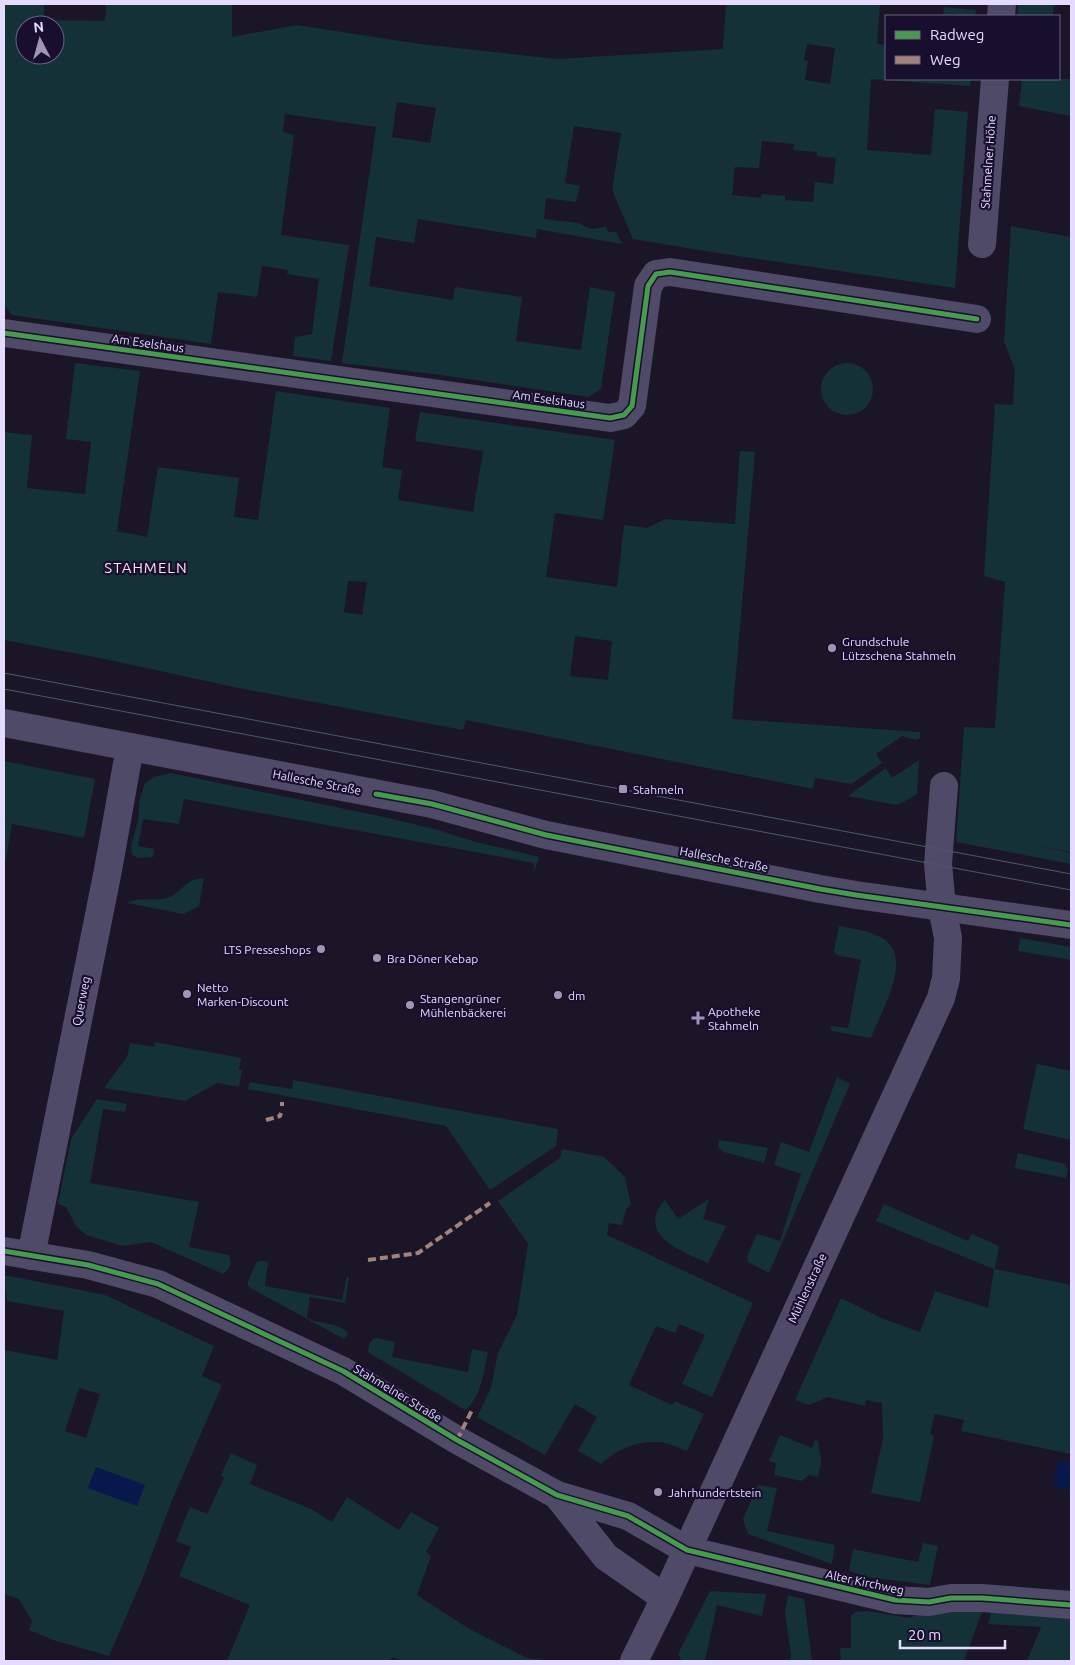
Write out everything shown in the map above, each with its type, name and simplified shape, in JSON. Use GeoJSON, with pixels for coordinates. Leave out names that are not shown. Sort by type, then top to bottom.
{"type":"FeatureCollection","features":[{"type":"Feature","properties":{"kind":"street","name":"Stahmelner Höhe"},"geometry":{"type":"LineString","coordinates":[[982,244],[995,80]]}},
{"type":"Feature","properties":{"kind":"street","name":"Am Eselshaus"},"geometry":{"type":"LineString","coordinates":[[4,333],[610,418],[624,416],[632,406],[648,286],[656,274],[670,272],[976,319]]}},
{"type":"Feature","properties":{"kind":"street","name":"Hallesche Straße"},"geometry":{"type":"LineString","coordinates":[[4,723],[432,804],[556,837],[829,890],[1071,925]]}},
{"type":"Feature","properties":{"kind":"street","name":"Querweg"},"geometry":{"type":"LineString","coordinates":[[31,1256],[108,870],[130,747]]}},
{"type":"Feature","properties":{"kind":"street"},"geometry":{"type":"LineString","coordinates":[[942,907],[938,864],[944,786]]}},
{"type":"Feature","properties":{"kind":"street","name":"Mühlenstraße"},"geometry":{"type":"LineString","coordinates":[[634,1661],[666,1598],[941,998],[946,978],[948,938],[942,907]]}},
{"type":"Feature","properties":{"kind":"street","name":"Stahmelner Straße"},"geometry":{"type":"LineString","coordinates":[[4,1251],[88,1265],[158,1284],[343,1371],[457,1440],[557,1495],[628,1516],[687,1550]]}},
{"type":"Feature","properties":{"kind":"street","name":"Stahmelner Straße"},"geometry":{"type":"LineString","coordinates":[[557,1495],[606,1557],[666,1598]]}},
{"type":"Feature","properties":{"kind":"street","name":"Alter Kirchweg"},"geometry":{"type":"LineString","coordinates":[[687,1550],[895,1600],[929,1602],[951,1598],[982,1598],[1071,1605]]}},
{"type":"Feature","properties":{"kind":"green space"},"geometry":{"type":"Polygon","coordinates":[[[4,4],[44,4],[44,15],[15,15],[15,65],[65,65],[65,20],[105,21],[106,4],[232,4],[232,37],[296,25],[420,44],[557,59],[723,49],[726,4],[880,4],[877,44],[885,45],[885,80],[871,79],[867,150],[931,155],[935,109],[968,112],[955,288],[633,239],[612,190],[621,133],[574,126],[565,183],[580,186],[576,202],[546,198],[544,219],[578,223],[591,229],[606,227],[608,232],[616,232],[622,244],[537,229],[536,238],[418,219],[414,243],[376,237],[369,286],[453,300],[455,287],[522,297],[516,341],[581,350],[590,287],[615,292],[601,389],[589,397],[441,375],[342,363],[376,127],[285,114],[283,132],[294,135],[281,235],[349,245],[331,361],[293,356],[295,337],[312,334],[319,279],[287,274],[288,270],[262,266],[257,297],[218,292],[211,344],[12,315],[4,305],[4,4]],[[807,44],[804,60],[808,61],[805,80],[830,84],[835,48],[807,44]],[[397,102],[392,137],[430,143],[436,108],[397,102]],[[762,141],[759,168],[735,167],[732,195],[761,198],[762,194],[785,196],[785,200],[813,202],[815,182],[833,184],[836,158],[817,156],[817,152],[793,150],[794,144],[762,141]]]}},
{"type":"Feature","properties":{"kind":"green space"},"geometry":{"type":"Polygon","coordinates":[[[1018,4],[1054,4],[1053,15],[1017,15],[1018,4]]]}},
{"type":"Feature","properties":{"kind":"green space"},"geometry":{"type":"Polygon","coordinates":[[[944,7],[976,10],[975,15],[943,15],[944,7]]]}},
{"type":"Feature","properties":{"kind":"green space"},"geometry":{"type":"Polygon","coordinates":[[[1071,79],[1071,116],[1019,106],[1022,80],[1071,79]]]}},
{"type":"Feature","properties":{"kind":"green space"},"geometry":{"type":"Polygon","coordinates":[[[885,80],[971,80],[970,86],[885,80]]]}},
{"type":"Feature","properties":{"kind":"green space"},"geometry":{"type":"Polygon","coordinates":[[[1011,226],[1071,237],[1071,852],[1039,846],[1071,853],[1071,864],[956,842],[964,727],[995,728],[1005,582],[984,576],[995,404],[1013,405],[1015,370],[1004,342],[1011,226]]]}},
{"type":"Feature","properties":{"kind":"green space"},"geometry":{"type":"Polygon","coordinates":[[[75,363],[140,371],[117,531],[147,537],[158,467],[239,478],[234,517],[258,520],[276,391],[390,408],[382,467],[402,470],[398,500],[473,512],[483,451],[415,441],[420,412],[615,440],[603,520],[555,513],[546,577],[617,587],[624,525],[647,528],[665,519],[735,524],[740,451],[755,452],[732,719],[920,732],[920,738],[916,740],[902,736],[876,754],[882,763],[851,784],[815,778],[813,789],[466,720],[463,730],[234,687],[100,658],[4,640],[4,432],[32,435],[27,488],[85,494],[91,442],[66,439],[75,363]],[[348,581],[344,612],[362,615],[367,582],[348,581]],[[575,636],[570,676],[608,680],[612,641],[575,636]]]}},
{"type":"Feature","properties":{"kind":"green space"},"geometry":{"type":"Polygon","coordinates":[[[847,363],[861,367],[869,375],[873,389],[869,403],[861,411],[847,415],[833,411],[825,403],[821,389],[825,375],[833,367],[847,363]]]}},
{"type":"Feature","properties":{"kind":"green space"},"geometry":{"type":"Polygon","coordinates":[[[919,760],[917,794],[898,805],[848,796],[886,768],[892,778],[919,760]]]}},
{"type":"Feature","properties":{"kind":"green space"},"geometry":{"type":"Polygon","coordinates":[[[4,761],[95,779],[84,838],[12,824],[4,870],[4,761]]]}},
{"type":"Feature","properties":{"kind":"green space"},"geometry":{"type":"Polygon","coordinates":[[[171,773],[389,818],[539,857],[534,872],[534,863],[184,799],[179,824],[143,819],[138,846],[154,849],[153,857],[137,858],[132,854],[131,846],[138,820],[140,798],[145,783],[154,777],[171,773]]]}},
{"type":"Feature","properties":{"kind":"green space"},"geometry":{"type":"Polygon","coordinates":[[[204,878],[199,906],[183,914],[127,903],[138,900],[164,899],[175,894],[193,880],[204,878]]]}},
{"type":"Feature","properties":{"kind":"green space"},"geometry":{"type":"Polygon","coordinates":[[[839,926],[865,931],[880,937],[891,945],[895,957],[896,970],[893,984],[871,1038],[832,1031],[830,1026],[848,1028],[861,960],[837,955],[834,951],[839,926]]]}},
{"type":"Feature","properties":{"kind":"green space"},"geometry":{"type":"Polygon","coordinates":[[[1020,938],[1071,947],[1071,960],[1018,951],[1020,938]]]}},
{"type":"Feature","properties":{"kind":"green space"},"geometry":{"type":"Polygon","coordinates":[[[155,1042],[241,1058],[239,1069],[242,1070],[239,1087],[217,1083],[185,1101],[104,1088],[127,1057],[130,1043],[154,1047],[155,1042]]]}},
{"type":"Feature","properties":{"kind":"green space"},"geometry":{"type":"Polygon","coordinates":[[[1037,1064],[1071,1071],[1071,1140],[1023,1129],[1037,1064]]]}},
{"type":"Feature","properties":{"kind":"green space"},"geometry":{"type":"Polygon","coordinates":[[[837,1077],[850,1084],[769,1273],[748,1262],[747,1256],[757,1234],[780,1241],[801,1174],[774,1165],[781,1142],[809,1152],[837,1077]]]}},
{"type":"Feature","properties":{"kind":"green space"},"geometry":{"type":"Polygon","coordinates":[[[293,1080],[558,1129],[556,1146],[490,1190],[446,1126],[248,1089],[250,1082],[292,1089],[293,1080]]]}},
{"type":"Feature","properties":{"kind":"green space"},"geometry":{"type":"Polygon","coordinates":[[[97,1099],[127,1104],[125,1112],[103,1109],[90,1183],[199,1202],[189,1247],[229,1255],[230,1266],[223,1274],[151,1242],[123,1246],[86,1235],[76,1226],[66,1207],[58,1204],[71,1139],[97,1099]]]}},
{"type":"Feature","properties":{"kind":"green space"},"geometry":{"type":"Polygon","coordinates":[[[719,1140],[768,1148],[764,1163],[724,1152],[718,1147],[719,1140]]]}},
{"type":"Feature","properties":{"kind":"green space"},"geometry":{"type":"Polygon","coordinates":[[[562,1149],[604,1157],[625,1177],[631,1205],[626,1209],[622,1225],[609,1223],[607,1235],[753,1303],[712,1397],[682,1384],[705,1335],[679,1324],[675,1333],[656,1326],[629,1385],[672,1405],[675,1401],[704,1414],[687,1451],[664,1443],[641,1443],[620,1451],[601,1464],[578,1451],[597,1417],[575,1404],[545,1455],[477,1417],[491,1388],[498,1353],[517,1315],[528,1244],[498,1201],[560,1158],[562,1149]]]}},
{"type":"Feature","properties":{"kind":"green space"},"geometry":{"type":"Polygon","coordinates":[[[1018,1153],[1065,1164],[1068,1170],[1066,1178],[1015,1168],[1018,1153]]]}},
{"type":"Feature","properties":{"kind":"green space"},"geometry":{"type":"Polygon","coordinates":[[[709,1199],[703,1219],[726,1226],[708,1263],[675,1247],[658,1232],[655,1223],[657,1212],[665,1200],[678,1219],[709,1199]]]}},
{"type":"Feature","properties":{"kind":"green space"},"geometry":{"type":"Polygon","coordinates":[[[884,1204],[968,1241],[972,1234],[999,1246],[995,1269],[1071,1285],[1071,1454],[961,1431],[964,1420],[935,1414],[930,1434],[934,1436],[920,1502],[871,1493],[883,1438],[882,1403],[866,1400],[865,1406],[828,1397],[809,1405],[795,1400],[841,1298],[881,1318],[920,1332],[935,1291],[988,1308],[994,1269],[876,1221],[884,1204]]]}},
{"type":"Feature","properties":{"kind":"green space"},"geometry":{"type":"Polygon","coordinates":[[[257,1262],[268,1262],[265,1286],[342,1300],[347,1276],[349,1278],[345,1303],[310,1297],[307,1318],[345,1330],[348,1334],[344,1339],[248,1286],[248,1281],[257,1262]]]}},
{"type":"Feature","properties":{"kind":"green space"},"geometry":{"type":"Polygon","coordinates":[[[4,1275],[105,1295],[214,1346],[202,1376],[222,1385],[173,1498],[142,1580],[109,1656],[56,1641],[29,1630],[32,1621],[19,1599],[4,1594],[5,1350],[57,1360],[64,1311],[7,1301],[4,1275]],[[79,1388],[65,1431],[86,1438],[100,1394],[79,1388]]]}},
{"type":"Feature","properties":{"kind":"green space"},"geometry":{"type":"Polygon","coordinates":[[[377,1338],[395,1342],[392,1357],[468,1372],[472,1349],[488,1352],[481,1384],[475,1399],[465,1410],[368,1352],[369,1344],[373,1339],[377,1338]]]}},
{"type":"Feature","properties":{"kind":"green space"},"geometry":{"type":"Polygon","coordinates":[[[780,1435],[812,1448],[815,1440],[818,1441],[821,1462],[818,1477],[809,1475],[801,1481],[774,1475],[776,1463],[769,1461],[780,1435]]]}},
{"type":"Feature","properties":{"kind":"green space"},"geometry":{"type":"Polygon","coordinates":[[[231,1453],[257,1465],[250,1484],[311,1509],[332,1522],[347,1497],[399,1530],[411,1512],[439,1528],[426,1552],[431,1556],[417,1595],[471,1630],[527,1658],[551,1661],[403,1661],[392,1657],[390,1661],[227,1661],[250,1605],[179,1576],[191,1547],[176,1541],[190,1507],[207,1514],[224,1478],[221,1475],[231,1453]]]}},
{"type":"Feature","properties":{"kind":"green space"},"geometry":{"type":"Polygon","coordinates":[[[758,1485],[777,1488],[767,1531],[835,1545],[832,1564],[748,1534],[743,1519],[758,1485]]]}},
{"type":"Feature","properties":{"kind":"green space"},"geometry":{"type":"Polygon","coordinates":[[[923,1543],[938,1546],[930,1585],[868,1577],[849,1571],[853,1549],[918,1562],[923,1543]]]}},
{"type":"Feature","properties":{"kind":"green space"},"geometry":{"type":"Polygon","coordinates":[[[710,1591],[766,1594],[762,1616],[717,1605],[705,1661],[682,1661],[678,1654],[710,1591]]]}},
{"type":"Feature","properties":{"kind":"green space"},"geometry":{"type":"Polygon","coordinates":[[[788,1595],[804,1599],[812,1661],[790,1661],[791,1655],[785,1612],[788,1595]]]}},
{"type":"Feature","properties":{"kind":"green space"},"geometry":{"type":"Polygon","coordinates":[[[984,1606],[964,1661],[841,1661],[840,1648],[851,1648],[851,1616],[855,1612],[867,1611],[910,1618],[928,1609],[984,1606]]]}},
{"type":"Feature","properties":{"kind":"green space"},"geometry":{"type":"Polygon","coordinates":[[[993,1607],[1071,1612],[1071,1661],[1027,1661],[1041,1627],[988,1624],[993,1607]]]}},
{"type":"Feature","properties":{"kind":"shaded area"},"geometry":{"type":"Polygon","coordinates":[[[1058,1461],[1071,1463],[1071,1490],[1053,1486],[1058,1461]]]}},
{"type":"Feature","properties":{"kind":"shaded area"},"geometry":{"type":"Polygon","coordinates":[[[96,1467],[145,1485],[137,1506],[88,1488],[96,1467]]]}},
{"type":"Feature","properties":{"kind":"tram line"},"geometry":{"type":"LineString","coordinates":[[4,673],[1071,874]]}},
{"type":"Feature","properties":{"kind":"tram line"},"geometry":{"type":"LineString","coordinates":[[4,689],[1071,890]]}},
{"type":"Feature","properties":{"kind":"marked path"},"geometry":{"type":"LineString","coordinates":[[266,1120],[280,1116],[281,1113]]}},
{"type":"Feature","properties":{"kind":"marked path"},"geometry":{"type":"LineString","coordinates":[[368,1260],[418,1253],[490,1203]]}},
{"type":"Feature","properties":{"kind":"marked path"},"geometry":{"type":"LineString","coordinates":[[457,1440],[472,1410]]}},
{"type":"Feature","properties":{"kind":"cycle path"},"geometry":{"type":"LineString","coordinates":[[4,333],[610,418],[624,415],[632,406],[648,286],[656,274],[670,272],[977,319]]}},
{"type":"Feature","properties":{"kind":"cycle path"},"geometry":{"type":"LineString","coordinates":[[376,794],[432,804],[546,835],[820,889],[1071,925]]}},
{"type":"Feature","properties":{"kind":"cycle path"},"geometry":{"type":"LineString","coordinates":[[4,1251],[88,1265],[158,1284],[343,1371],[457,1440],[557,1495],[628,1516],[687,1550],[895,1600],[929,1602],[951,1598],[982,1598],[1071,1605]]}},
{"type":"Feature","properties":{"kind":"place","name":"Grundschule Lützschena Stahmeln"},"geometry":{"type":"Point","coordinates":[832,648]}},
{"type":"Feature","properties":{"kind":"place","name":"Stahmeln"},"geometry":{"type":"Point","coordinates":[623,789]}},
{"type":"Feature","properties":{"kind":"place","name":"LTS Presseshops"},"geometry":{"type":"Point","coordinates":[321,949]}},
{"type":"Feature","properties":{"kind":"place","name":"Bra Döner Kebap"},"geometry":{"type":"Point","coordinates":[377,958]}},
{"type":"Feature","properties":{"kind":"place","name":"Netto Marken-Discount"},"geometry":{"type":"Point","coordinates":[187,994]}},
{"type":"Feature","properties":{"kind":"place","name":"dm"},"geometry":{"type":"Point","coordinates":[558,995]}},
{"type":"Feature","properties":{"kind":"place","name":"Stangengrüner Mühlenbäckerei"},"geometry":{"type":"Point","coordinates":[410,1005]}},
{"type":"Feature","properties":{"kind":"place","name":"Apotheke Stahmeln"},"geometry":{"type":"Point","coordinates":[698,1018]}},
{"type":"Feature","properties":{"kind":"place","name":"Jahrhundertstein"},"geometry":{"type":"Point","coordinates":[658,1492]}},
{"type":"Feature","properties":{"kind":"district","name":"STAHMELN"},"geometry":{"type":"Point","coordinates":[146,567]}}]}
